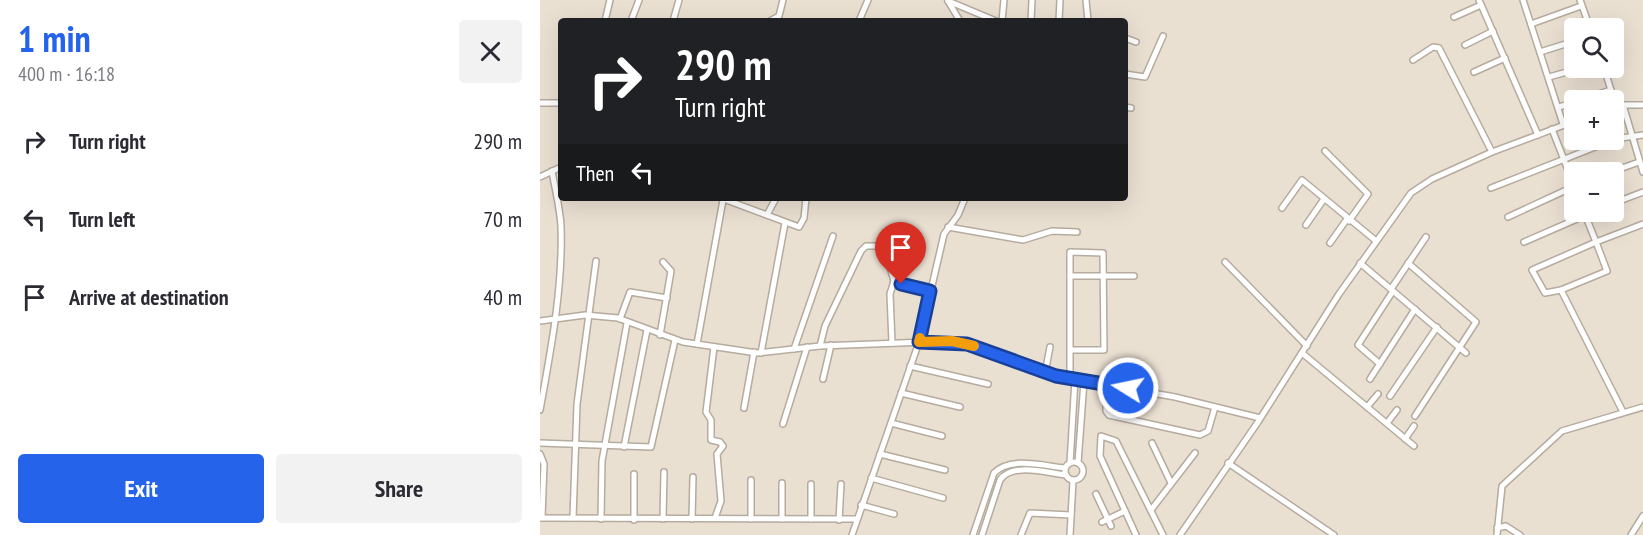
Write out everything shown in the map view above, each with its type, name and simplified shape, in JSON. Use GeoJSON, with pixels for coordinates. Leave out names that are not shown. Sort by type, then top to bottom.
{"type":"FeatureCollection","features":[{"type":"Feature","properties":{"kind":"street"},"geometry":{"type":"LineString","coordinates":[[605,18],[610,0]]}},
{"type":"Feature","properties":{"kind":"street"},"geometry":{"type":"LineString","coordinates":[[632,18],[639,0]]}},
{"type":"Feature","properties":{"kind":"street"},"geometry":{"type":"LineString","coordinates":[[674,18],[679,0]]}},
{"type":"Feature","properties":{"kind":"street"},"geometry":{"type":"LineString","coordinates":[[775,18],[780,15],[783,0]]}},
{"type":"Feature","properties":{"kind":"street"},"geometry":{"type":"LineString","coordinates":[[860,18],[868,0]]}},
{"type":"Feature","properties":{"kind":"street"},"geometry":{"type":"LineString","coordinates":[[1002,18],[1004,0]]}},
{"type":"Feature","properties":{"kind":"street"},"geometry":{"type":"LineString","coordinates":[[1030,18],[1032,0]]}},
{"type":"Feature","properties":{"kind":"street"},"geometry":{"type":"LineString","coordinates":[[1059,18],[1060,0]]}},
{"type":"Feature","properties":{"kind":"street"},"geometry":{"type":"LineString","coordinates":[[1086,0],[1088,18]]}},
{"type":"Feature","properties":{"kind":"street"},"geometry":{"type":"LineString","coordinates":[[1180,535],[1401,204],[1420,185],[1492,152],[1563,124],[1523,0]]}},
{"type":"Feature","properties":{"kind":"street"},"geometry":{"type":"LineString","coordinates":[[947,1],[958,18]]}},
{"type":"Feature","properties":{"kind":"street"},"geometry":{"type":"LineString","coordinates":[[947,1],[989,18]]}},
{"type":"Feature","properties":{"kind":"street"},"geometry":{"type":"LineString","coordinates":[[1454,17],[1480,2],[1538,135]]}},
{"type":"Feature","properties":{"kind":"street"},"geometry":{"type":"LineString","coordinates":[[1531,24],[1581,3],[1586,18]]}},
{"type":"Feature","properties":{"kind":"street"},"geometry":{"type":"LineString","coordinates":[[1466,45],[1493,31]]}},
{"type":"Feature","properties":{"kind":"street"},"geometry":{"type":"LineString","coordinates":[[1128,74],[1145,77],[1163,36]]}},
{"type":"Feature","properties":{"kind":"street"},"geometry":{"type":"LineString","coordinates":[[1128,39],[1136,42]]}},
{"type":"Feature","properties":{"kind":"street"},"geometry":{"type":"LineString","coordinates":[[1540,52],[1564,44]]}},
{"type":"Feature","properties":{"kind":"street"},"geometry":{"type":"LineString","coordinates":[[1413,60],[1433,47],[1438,47],[1492,152]]}},
{"type":"Feature","properties":{"kind":"street"},"geometry":{"type":"LineString","coordinates":[[1474,72],[1505,58]]}},
{"type":"Feature","properties":{"kind":"street"},"geometry":{"type":"LineString","coordinates":[[1549,77],[1564,73]]}},
{"type":"Feature","properties":{"kind":"street"},"geometry":{"type":"LineString","coordinates":[[1607,78],[1611,90]]}},
{"type":"Feature","properties":{"kind":"street"},"geometry":{"type":"LineString","coordinates":[[540,103],[558,103]]}},
{"type":"Feature","properties":{"kind":"street"},"geometry":{"type":"LineString","coordinates":[[1559,107],[1564,105]]}},
{"type":"Feature","properties":{"kind":"street"},"geometry":{"type":"LineString","coordinates":[[1624,106],[1643,105]]}},
{"type":"Feature","properties":{"kind":"street"},"geometry":{"type":"LineString","coordinates":[[1624,120],[1641,166],[1624,169]]}},
{"type":"Feature","properties":{"kind":"street"},"geometry":{"type":"LineString","coordinates":[[1552,129],[1564,162]]}},
{"type":"Feature","properties":{"kind":"street"},"geometry":{"type":"LineString","coordinates":[[1624,136],[1643,135]]}},
{"type":"Feature","properties":{"kind":"street"},"geometry":{"type":"LineString","coordinates":[[1491,188],[1586,150]]}},
{"type":"Feature","properties":{"kind":"street"},"geometry":{"type":"LineString","coordinates":[[1325,151],[1368,194],[1330,243]]}},
{"type":"Feature","properties":{"kind":"street"},"geometry":{"type":"LineString","coordinates":[[540,177],[558,168]]}},
{"type":"Feature","properties":{"kind":"street"},"geometry":{"type":"LineString","coordinates":[[540,410],[556,319],[561,225],[552,171]]}},
{"type":"Feature","properties":{"kind":"street"},"geometry":{"type":"LineString","coordinates":[[1282,208],[1302,180],[1375,240]]}},
{"type":"Feature","properties":{"kind":"street"},"geometry":{"type":"LineString","coordinates":[[1508,217],[1564,192]]}},
{"type":"Feature","properties":{"kind":"street"},"geometry":{"type":"LineString","coordinates":[[1624,199],[1643,192]]}},
{"type":"Feature","properties":{"kind":"street"},"geometry":{"type":"LineString","coordinates":[[1306,225],[1324,200]]}},
{"type":"Feature","properties":{"kind":"street"},"geometry":{"type":"LineString","coordinates":[[697,344],[725,201]]}},
{"type":"Feature","properties":{"kind":"street"},"geometry":{"type":"LineString","coordinates":[[730,201],[799,228],[802,225],[806,201]]}},
{"type":"Feature","properties":{"kind":"street"},"geometry":{"type":"LineString","coordinates":[[767,215],[774,201]]}},
{"type":"Feature","properties":{"kind":"street"},"geometry":{"type":"LineString","coordinates":[[852,535],[919,342],[944,234],[958,215],[964,201]]}},
{"type":"Feature","properties":{"kind":"street"},"geometry":{"type":"LineString","coordinates":[[1524,242],[1566,222]]}},
{"type":"Feature","properties":{"kind":"street"},"geometry":{"type":"LineString","coordinates":[[1588,222],[1596,242],[1607,271],[1561,290],[1545,293],[1532,270],[1596,242],[1643,224]]}},
{"type":"Feature","properties":{"kind":"street"},"geometry":{"type":"LineString","coordinates":[[761,353],[785,223]]}},
{"type":"Feature","properties":{"kind":"street"},"geometry":{"type":"LineString","coordinates":[[948,227],[1023,240],[1052,231],[1077,232]]}},
{"type":"Feature","properties":{"kind":"street"},"geometry":{"type":"LineString","coordinates":[[794,349],[833,236]]}},
{"type":"Feature","properties":{"kind":"street"},"geometry":{"type":"LineString","coordinates":[[1380,364],[1358,345],[1426,237]]}},
{"type":"Feature","properties":{"kind":"street"},"geometry":{"type":"LineString","coordinates":[[820,346],[825,326],[861,251],[866,246],[876,246],[885,250],[894,280],[890,294],[892,343]]}},
{"type":"Feature","properties":{"kind":"street"},"geometry":{"type":"LineString","coordinates":[[1070,350],[1104,350],[1103,253],[1070,252],[1070,350],[1073,379],[1072,428],[1067,469],[1073,481],[1070,535]]}},
{"type":"Feature","properties":{"kind":"street"},"geometry":{"type":"LineString","coordinates":[[573,518],[577,404],[596,261]]}},
{"type":"Feature","properties":{"kind":"street"},"geometry":{"type":"LineString","coordinates":[[660,334],[671,271],[663,262]]}},
{"type":"Feature","properties":{"kind":"street"},"geometry":{"type":"LineString","coordinates":[[1225,262],[1306,346]]}},
{"type":"Feature","properties":{"kind":"street"},"geometry":{"type":"LineString","coordinates":[[1408,263],[1474,319],[1476,324],[1415,416]]}},
{"type":"Feature","properties":{"kind":"street"},"geometry":{"type":"LineString","coordinates":[[1360,264],[1466,353]]}},
{"type":"Feature","properties":{"kind":"street"},"geometry":{"type":"LineString","coordinates":[[1070,276],[1134,276]]}},
{"type":"Feature","properties":{"kind":"street"},"geometry":{"type":"LineString","coordinates":[[894,280],[904,286],[930,291]]}},
{"type":"Feature","properties":{"kind":"street"},"geometry":{"type":"LineString","coordinates":[[1561,290],[1623,412]]}},
{"type":"Feature","properties":{"kind":"street"},"geometry":{"type":"LineString","coordinates":[[620,319],[630,292],[667,298]]}},
{"type":"Feature","properties":{"kind":"street"},"geometry":{"type":"LineString","coordinates":[[1370,379],[1415,309]]}},
{"type":"Feature","properties":{"kind":"street"},"geometry":{"type":"LineString","coordinates":[[540,321],[590,316],[620,319],[675,340],[761,353],[831,345],[919,342],[967,344],[1044,373],[1106,384],[1260,418]]}},
{"type":"Feature","properties":{"kind":"street"},"geometry":{"type":"LineString","coordinates":[[601,519],[604,445],[627,323]]}},
{"type":"Feature","properties":{"kind":"street"},"geometry":{"type":"LineString","coordinates":[[1390,396],[1437,327]]}},
{"type":"Feature","properties":{"kind":"street"},"geometry":{"type":"LineString","coordinates":[[624,447],[647,330]]}},
{"type":"Feature","properties":{"kind":"street"},"geometry":{"type":"LineString","coordinates":[[540,444],[649,448],[653,444],[675,340]]}},
{"type":"Feature","properties":{"kind":"street"},"geometry":{"type":"LineString","coordinates":[[823,379],[831,345]]}},
{"type":"Feature","properties":{"kind":"street"},"geometry":{"type":"LineString","coordinates":[[714,347],[706,412],[711,420],[711,440],[720,442],[723,446],[717,454],[721,501],[716,519]]}},
{"type":"Feature","properties":{"kind":"street"},"geometry":{"type":"LineString","coordinates":[[783,424],[807,347]]}},
{"type":"Feature","properties":{"kind":"street"},"geometry":{"type":"LineString","coordinates":[[1044,373],[1050,347]]}},
{"type":"Feature","properties":{"kind":"street"},"geometry":{"type":"LineString","coordinates":[[744,408],[754,352]]}},
{"type":"Feature","properties":{"kind":"street"},"geometry":{"type":"LineString","coordinates":[[1302,353],[1414,446]]}},
{"type":"Feature","properties":{"kind":"street"},"geometry":{"type":"LineString","coordinates":[[910,366],[988,384]]}},
{"type":"Feature","properties":{"kind":"street"},"geometry":{"type":"LineString","coordinates":[[1073,481],[1079,479],[1083,474],[1082,467],[1078,463],[1084,381]]}},
{"type":"Feature","properties":{"kind":"street"},"geometry":{"type":"LineString","coordinates":[[1106,384],[1106,411],[1109,415],[1200,435],[1208,431],[1215,407]]}},
{"type":"Feature","properties":{"kind":"street"},"geometry":{"type":"LineString","coordinates":[[901,393],[960,407]]}},
{"type":"Feature","properties":{"kind":"street"},"geometry":{"type":"LineString","coordinates":[[1367,407],[1378,394]]}},
{"type":"Feature","properties":{"kind":"street"},"geometry":{"type":"LineString","coordinates":[[1497,535],[1501,489],[1510,477],[1562,431],[1643,406]]}},
{"type":"Feature","properties":{"kind":"street"},"geometry":{"type":"LineString","coordinates":[[1387,423],[1397,410]]}},
{"type":"Feature","properties":{"kind":"street"},"geometry":{"type":"LineString","coordinates":[[891,423],[942,436]]}},
{"type":"Feature","properties":{"kind":"street"},"geometry":{"type":"LineString","coordinates":[[1405,439],[1414,426]]}},
{"type":"Feature","properties":{"kind":"street"},"geometry":{"type":"LineString","coordinates":[[1072,428],[1080,428]]}},
{"type":"Feature","properties":{"kind":"street"},"geometry":{"type":"LineString","coordinates":[[1136,535],[1100,456],[1101,436],[1116,441],[1162,535]]}},
{"type":"Feature","properties":{"kind":"street"},"geometry":{"type":"LineString","coordinates":[[1152,443],[1171,483]]}},
{"type":"Feature","properties":{"kind":"street"},"geometry":{"type":"LineString","coordinates":[[1150,510],[1195,453]]}},
{"type":"Feature","properties":{"kind":"street"},"geometry":{"type":"LineString","coordinates":[[540,454],[544,464],[541,518],[856,519]]}},
{"type":"Feature","properties":{"kind":"street"},"geometry":{"type":"LineString","coordinates":[[880,454],[945,470]]}},
{"type":"Feature","properties":{"kind":"street"},"geometry":{"type":"LineString","coordinates":[[974,535],[994,473],[1001,466],[1012,463],[1033,468]]}},
{"type":"Feature","properties":{"kind":"street"},"geometry":{"type":"LineString","coordinates":[[982,535],[1002,477],[1011,471],[1033,468],[1067,469],[1078,463]]}},
{"type":"Feature","properties":{"kind":"street"},"geometry":{"type":"LineString","coordinates":[[1228,463],[1334,535]]}},
{"type":"Feature","properties":{"kind":"street"},"geometry":{"type":"LineString","coordinates":[[663,519],[664,472]]}},
{"type":"Feature","properties":{"kind":"street"},"geometry":{"type":"LineString","coordinates":[[634,474],[634,520]]}},
{"type":"Feature","properties":{"kind":"street"},"geometry":{"type":"LineString","coordinates":[[692,519],[693,477]]}},
{"type":"Feature","properties":{"kind":"street"},"geometry":{"type":"LineString","coordinates":[[871,478],[943,498]]}},
{"type":"Feature","properties":{"kind":"street"},"geometry":{"type":"LineString","coordinates":[[751,480],[751,519]]}},
{"type":"Feature","properties":{"kind":"street"},"geometry":{"type":"LineString","coordinates":[[782,483],[782,519]]}},
{"type":"Feature","properties":{"kind":"street"},"geometry":{"type":"LineString","coordinates":[[811,484],[811,519]]}},
{"type":"Feature","properties":{"kind":"street"},"geometry":{"type":"LineString","coordinates":[[839,520],[841,484]]}},
{"type":"Feature","properties":{"kind":"street"},"geometry":{"type":"LineString","coordinates":[[1096,494],[1107,523],[1125,511]]}},
{"type":"Feature","properties":{"kind":"street"},"geometry":{"type":"LineString","coordinates":[[861,505],[894,514]]}},
{"type":"Feature","properties":{"kind":"street"},"geometry":{"type":"LineString","coordinates":[[1021,535],[1030,513],[1071,515]]}},
{"type":"Feature","properties":{"kind":"street"},"geometry":{"type":"LineString","coordinates":[[1631,535],[1643,516]]}},
{"type":"Feature","properties":{"kind":"street"},"geometry":{"type":"LineString","coordinates":[[1497,528],[1506,526],[1520,535]]}},
{"type":"Feature","properties":{"kind":"slow traffic"},"geometry":{"type":"LineString","coordinates":[[920,338],[919,342],[952,341],[974,346]]}},
{"type":"Feature","properties":{"kind":"route"},"geometry":{"type":"LineString","coordinates":[[901,284],[930,291],[919,342],[952,341],[967,344],[1056,376],[1128,388]]}}]}
